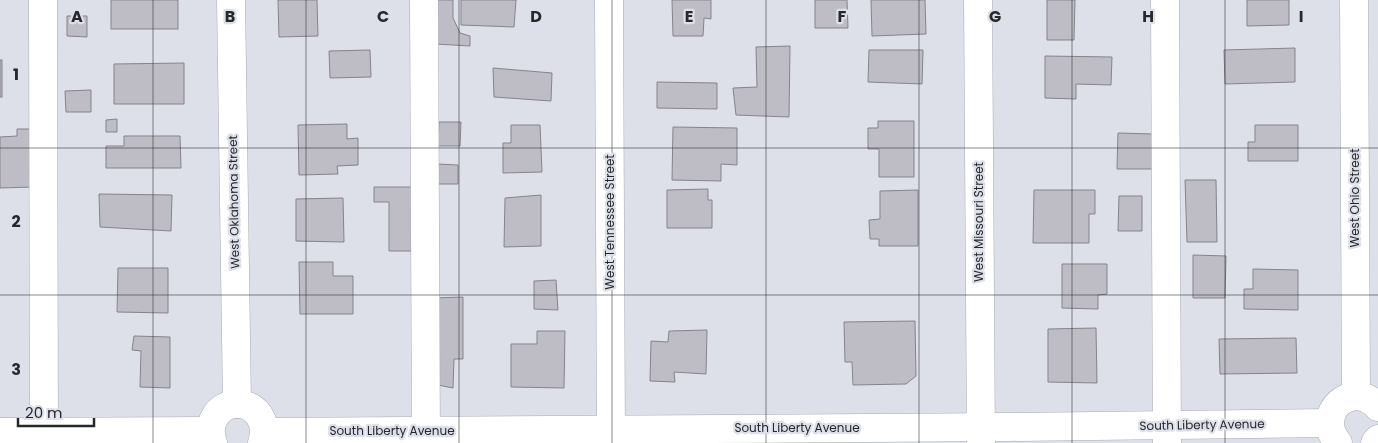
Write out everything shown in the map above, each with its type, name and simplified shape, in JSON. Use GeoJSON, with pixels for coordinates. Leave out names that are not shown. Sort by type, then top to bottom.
{"type":"FeatureCollection","features":[{"type":"Feature","properties":{"kind":"street"},"geometry":{"type":"LineString","coordinates":[[43,0],[44,437]]}},
{"type":"Feature","properties":{"kind":"street","name":"West Oklahoma Street"},"geometry":{"type":"LineString","coordinates":[[231,0],[237,404]]}},
{"type":"Feature","properties":{"kind":"street"},"geometry":{"type":"LineString","coordinates":[[424,0],[426,437]]}},
{"type":"Feature","properties":{"kind":"street","name":"West Tennessee Street"},"geometry":{"type":"LineString","coordinates":[[609,0],[611,436]]}},
{"type":"Feature","properties":{"kind":"street","name":"West Missouri Street"},"geometry":{"type":"LineString","coordinates":[[978,0],[981,435]]}},
{"type":"Feature","properties":{"kind":"street"},"geometry":{"type":"LineString","coordinates":[[1165,0],[1168,434]]}},
{"type":"Feature","properties":{"kind":"street","name":"West Ohio Street"},"geometry":{"type":"LineString","coordinates":[[1354,0],[1367,401]]}},
{"type":"Feature","properties":{"kind":"street"},"geometry":{"type":"LineString","coordinates":[[1334,433],[1331,415],[1334,407],[1340,401],[1348,398],[1367,401]]}},
{"type":"Feature","properties":{"kind":"street"},"geometry":{"type":"LineString","coordinates":[[0,432],[44,437],[212,437],[212,423],[215,415],[228,405],[237,404],[251,407],[257,412],[261,418],[263,438]]}},
{"type":"Feature","properties":{"kind":"street","name":"South Liberty Avenue"},"geometry":{"type":"LineString","coordinates":[[263,438],[1334,433]]}},
{"type":"Feature","properties":{"kind":"street"},"geometry":{"type":"LineString","coordinates":[[1375,443],[1378,439]]}},
{"type":"Feature","properties":{"kind":"building"},"geometry":{"type":"Polygon","coordinates":[[[111,0],[178,0],[178,29],[111,29],[111,0]]]}},
{"type":"Feature","properties":{"kind":"building"},"geometry":{"type":"Polygon","coordinates":[[[278,0],[317,0],[318,36],[279,37],[278,0]]]}},
{"type":"Feature","properties":{"kind":"building"},"geometry":{"type":"Polygon","coordinates":[[[434,0],[453,0],[453,18],[460,33],[470,36],[470,46],[435,44],[434,0]]]}},
{"type":"Feature","properties":{"kind":"building"},"geometry":{"type":"Polygon","coordinates":[[[461,0],[516,0],[514,27],[461,25],[461,0]]]}},
{"type":"Feature","properties":{"kind":"building"},"geometry":{"type":"Polygon","coordinates":[[[672,0],[711,0],[711,19],[704,18],[703,36],[673,36],[672,0]]]}},
{"type":"Feature","properties":{"kind":"building"},"geometry":{"type":"Polygon","coordinates":[[[815,0],[847,0],[848,28],[815,28],[815,0]]]}},
{"type":"Feature","properties":{"kind":"building"},"geometry":{"type":"Polygon","coordinates":[[[871,0],[925,0],[926,34],[872,36],[871,0]]]}},
{"type":"Feature","properties":{"kind":"building"},"geometry":{"type":"Polygon","coordinates":[[[1047,0],[1075,0],[1074,40],[1047,40],[1047,0]]]}},
{"type":"Feature","properties":{"kind":"building"},"geometry":{"type":"Polygon","coordinates":[[[1247,0],[1289,0],[1289,25],[1247,26],[1247,0]]]}},
{"type":"Feature","properties":{"kind":"building"},"geometry":{"type":"Polygon","coordinates":[[[67,16],[87,16],[87,37],[67,36],[67,16]]]}},
{"type":"Feature","properties":{"kind":"building"},"geometry":{"type":"Polygon","coordinates":[[[790,46],[789,117],[736,115],[733,88],[757,87],[756,47],[790,46]]]}},
{"type":"Feature","properties":{"kind":"building"},"geometry":{"type":"Polygon","coordinates":[[[1295,48],[1295,82],[1225,84],[1224,50],[1295,48]]]}},
{"type":"Feature","properties":{"kind":"building"},"geometry":{"type":"Polygon","coordinates":[[[370,50],[371,77],[330,78],[329,51],[370,50]]]}},
{"type":"Feature","properties":{"kind":"building"},"geometry":{"type":"Polygon","coordinates":[[[869,50],[923,50],[922,84],[868,82],[869,50]]]}},
{"type":"Feature","properties":{"kind":"building"},"geometry":{"type":"Polygon","coordinates":[[[1045,56],[1112,57],[1111,85],[1076,84],[1076,99],[1045,98],[1045,56]]]}},
{"type":"Feature","properties":{"kind":"building"},"geometry":{"type":"Polygon","coordinates":[[[0,60],[2,60],[2,97],[0,97],[0,60]]]}},
{"type":"Feature","properties":{"kind":"building"},"geometry":{"type":"Polygon","coordinates":[[[184,63],[184,104],[114,104],[114,64],[184,63]]]}},
{"type":"Feature","properties":{"kind":"building"},"geometry":{"type":"Polygon","coordinates":[[[493,68],[552,73],[551,101],[494,97],[493,68]]]}},
{"type":"Feature","properties":{"kind":"building"},"geometry":{"type":"Polygon","coordinates":[[[657,82],[717,83],[717,109],[657,108],[657,82]]]}},
{"type":"Feature","properties":{"kind":"building"},"geometry":{"type":"Polygon","coordinates":[[[91,90],[91,112],[66,112],[65,91],[91,90]]]}},
{"type":"Feature","properties":{"kind":"building"},"geometry":{"type":"Polygon","coordinates":[[[117,119],[117,132],[106,132],[106,120],[117,119]]]}},
{"type":"Feature","properties":{"kind":"building"},"geometry":{"type":"Polygon","coordinates":[[[878,121],[914,121],[914,177],[879,177],[879,149],[868,149],[868,128],[878,128],[878,121]]]}},
{"type":"Feature","properties":{"kind":"building"},"geometry":{"type":"Polygon","coordinates":[[[439,122],[461,122],[460,146],[438,146],[439,122]]]}},
{"type":"Feature","properties":{"kind":"building"},"geometry":{"type":"Polygon","coordinates":[[[347,124],[347,139],[358,138],[358,165],[337,166],[338,174],[299,175],[298,125],[347,124]]]}},
{"type":"Feature","properties":{"kind":"building"},"geometry":{"type":"Polygon","coordinates":[[[511,125],[540,125],[542,172],[503,173],[503,143],[511,143],[511,125]]]}},
{"type":"Feature","properties":{"kind":"building"},"geometry":{"type":"Polygon","coordinates":[[[1255,125],[1298,125],[1298,161],[1248,161],[1248,142],[1255,142],[1255,125]]]}},
{"type":"Feature","properties":{"kind":"building"},"geometry":{"type":"Polygon","coordinates":[[[673,127],[737,128],[737,165],[721,164],[721,181],[672,180],[673,127]]]}},
{"type":"Feature","properties":{"kind":"building"},"geometry":{"type":"Polygon","coordinates":[[[17,129],[32,129],[33,187],[0,188],[0,137],[17,136],[17,129]]]}},
{"type":"Feature","properties":{"kind":"building"},"geometry":{"type":"Polygon","coordinates":[[[1118,133],[1154,134],[1153,169],[1117,169],[1118,133]]]}},
{"type":"Feature","properties":{"kind":"building"},"geometry":{"type":"Polygon","coordinates":[[[124,136],[180,136],[181,168],[106,168],[106,146],[124,146],[124,136]]]}},
{"type":"Feature","properties":{"kind":"building"},"geometry":{"type":"Polygon","coordinates":[[[437,164],[458,165],[458,184],[437,184],[437,164]]]}},
{"type":"Feature","properties":{"kind":"building"},"geometry":{"type":"Polygon","coordinates":[[[1185,180],[1216,180],[1217,242],[1187,242],[1185,180]]]}},
{"type":"Feature","properties":{"kind":"building"},"geometry":{"type":"Polygon","coordinates":[[[374,187],[414,187],[414,251],[389,251],[389,202],[374,202],[374,187]]]}},
{"type":"Feature","properties":{"kind":"building"},"geometry":{"type":"Polygon","coordinates":[[[708,189],[708,200],[712,200],[712,228],[667,228],[667,190],[708,189]]]}},
{"type":"Feature","properties":{"kind":"building"},"geometry":{"type":"Polygon","coordinates":[[[918,190],[918,246],[879,246],[879,239],[870,239],[869,220],[880,219],[880,191],[918,190]]]}},
{"type":"Feature","properties":{"kind":"building"},"geometry":{"type":"Polygon","coordinates":[[[1034,190],[1095,190],[1095,214],[1089,214],[1089,243],[1033,243],[1034,190]]]}},
{"type":"Feature","properties":{"kind":"building"},"geometry":{"type":"Polygon","coordinates":[[[99,194],[172,195],[171,231],[100,227],[99,194]]]}},
{"type":"Feature","properties":{"kind":"building"},"geometry":{"type":"Polygon","coordinates":[[[541,195],[541,246],[504,247],[505,198],[541,195]]]}},
{"type":"Feature","properties":{"kind":"building"},"geometry":{"type":"Polygon","coordinates":[[[1119,196],[1142,196],[1142,231],[1118,231],[1119,196]]]}},
{"type":"Feature","properties":{"kind":"building"},"geometry":{"type":"Polygon","coordinates":[[[343,198],[344,242],[296,241],[296,199],[343,198]]]}},
{"type":"Feature","properties":{"kind":"building"},"geometry":{"type":"Polygon","coordinates":[[[1193,255],[1226,256],[1225,298],[1193,298],[1193,255]]]}},
{"type":"Feature","properties":{"kind":"building"},"geometry":{"type":"Polygon","coordinates":[[[299,262],[333,262],[333,276],[353,276],[353,314],[300,314],[299,262]]]}},
{"type":"Feature","properties":{"kind":"building"},"geometry":{"type":"Polygon","coordinates":[[[1062,264],[1107,264],[1107,294],[1098,295],[1098,309],[1062,308],[1062,264]]]}},
{"type":"Feature","properties":{"kind":"building"},"geometry":{"type":"Polygon","coordinates":[[[118,268],[168,268],[168,313],[117,312],[118,268]]]}},
{"type":"Feature","properties":{"kind":"building"},"geometry":{"type":"Polygon","coordinates":[[[1253,269],[1298,270],[1298,310],[1244,309],[1244,289],[1253,289],[1253,269]]]}},
{"type":"Feature","properties":{"kind":"building"},"geometry":{"type":"Polygon","coordinates":[[[556,280],[558,310],[534,309],[534,281],[556,280]]]}},
{"type":"Feature","properties":{"kind":"building"},"geometry":{"type":"Polygon","coordinates":[[[463,297],[463,359],[454,359],[453,388],[433,384],[432,298],[463,297]]]}},
{"type":"Feature","properties":{"kind":"building"},"geometry":{"type":"Polygon","coordinates":[[[915,321],[916,376],[906,384],[853,385],[852,362],[845,362],[844,322],[915,321]]]}},
{"type":"Feature","properties":{"kind":"building"},"geometry":{"type":"Polygon","coordinates":[[[1096,328],[1097,383],[1048,382],[1048,329],[1096,328]]]}},
{"type":"Feature","properties":{"kind":"building"},"geometry":{"type":"Polygon","coordinates":[[[707,330],[706,374],[674,372],[675,382],[650,381],[651,341],[668,342],[669,331],[707,330]]]}},
{"type":"Feature","properties":{"kind":"building"},"geometry":{"type":"Polygon","coordinates":[[[537,331],[565,331],[564,388],[511,387],[511,344],[537,344],[537,331]]]}},
{"type":"Feature","properties":{"kind":"building"},"geometry":{"type":"Polygon","coordinates":[[[134,336],[170,337],[170,388],[140,387],[141,351],[132,350],[134,336]]]}},
{"type":"Feature","properties":{"kind":"building"},"geometry":{"type":"Polygon","coordinates":[[[1296,338],[1297,373],[1220,374],[1219,339],[1296,338]]]}}]}
